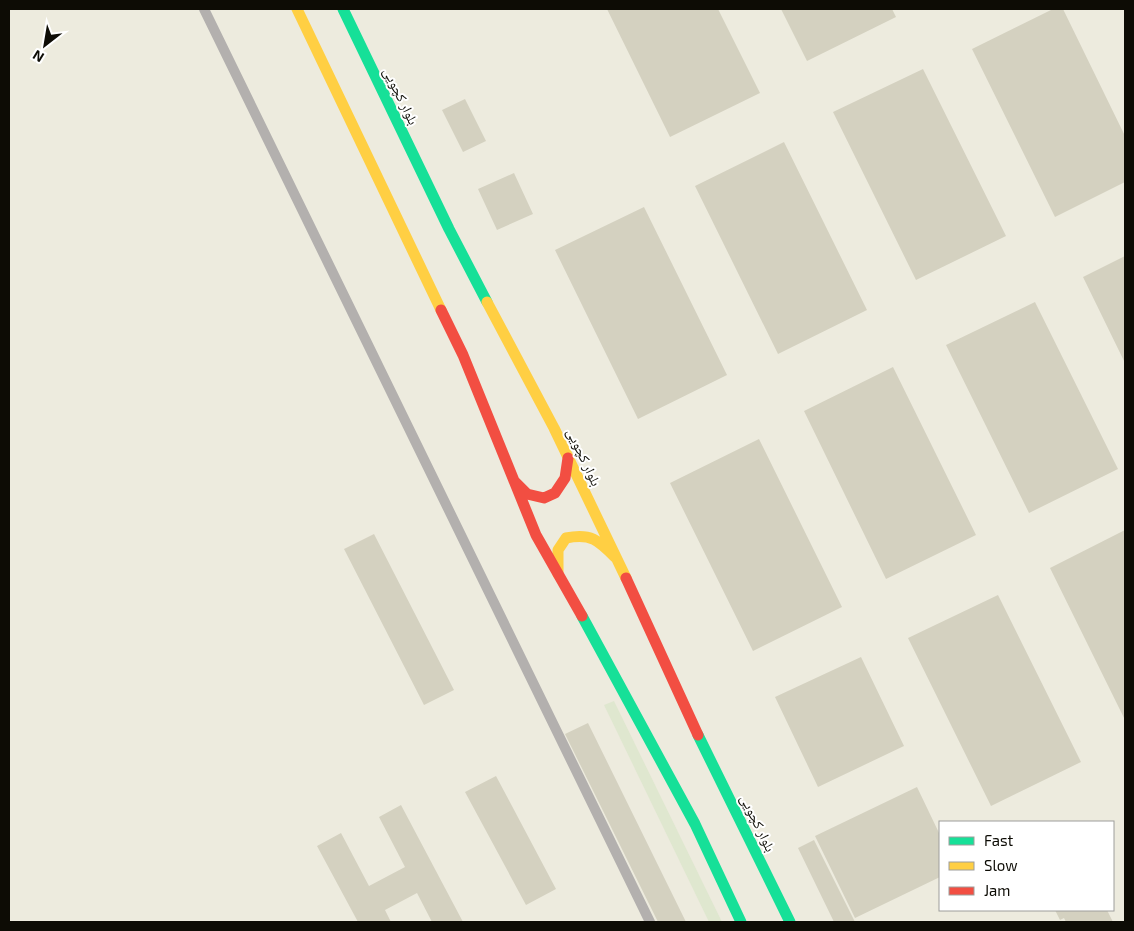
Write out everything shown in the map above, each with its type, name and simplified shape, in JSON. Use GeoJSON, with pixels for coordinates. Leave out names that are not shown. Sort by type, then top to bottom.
{"type":"FeatureCollection","features":[{"type":"Feature","properties":{"kind":"main road"},"geometry":{"type":"LineString","coordinates":[[297,9],[463,354],[536,535],[578,607],[694,824],[741,922]]}},
{"type":"Feature","properties":{"kind":"main road","name":"بلوار کچویی"},"geometry":{"type":"LineString","coordinates":[[343,9],[449,229],[554,428],[710,760],[790,922]]}},
{"type":"Feature","properties":{"kind":"main road"},"geometry":{"type":"LineString","coordinates":[[514,482],[527,494],[544,498],[556,493],[565,478],[568,458]]}},
{"type":"Feature","properties":{"kind":"main road"},"geometry":{"type":"LineString","coordinates":[[558,574],[558,550],[566,538],[581,535],[600,542],[616,558]]}},
{"type":"Feature","properties":{"kind":"lane"},"geometry":{"type":"LineString","coordinates":[[204,9],[650,922]]}},
{"type":"Feature","properties":{"kind":"green space"},"geometry":{"type":"Polygon","coordinates":[[[614,701],[722,922],[709,922],[604,705],[614,701]]]}},
{"type":"Feature","properties":{"kind":"building"},"geometry":{"type":"Polygon","coordinates":[[[607,9],[718,9],[760,93],[670,137],[607,9]]]}},
{"type":"Feature","properties":{"kind":"building"},"geometry":{"type":"Polygon","coordinates":[[[781,9],[892,9],[896,17],[807,61],[781,9]]]}},
{"type":"Feature","properties":{"kind":"building"},"geometry":{"type":"Polygon","coordinates":[[[1053,9],[1063,9],[1125,136],[1125,182],[1055,217],[972,49],[1053,9]]]}},
{"type":"Feature","properties":{"kind":"building"},"geometry":{"type":"Polygon","coordinates":[[[923,69],[1006,236],[916,280],[833,112],[923,69]]]}},
{"type":"Feature","properties":{"kind":"building"},"geometry":{"type":"Polygon","coordinates":[[[465,99],[486,141],[463,152],[442,110],[465,99]]]}},
{"type":"Feature","properties":{"kind":"building"},"geometry":{"type":"Polygon","coordinates":[[[784,142],[867,310],[778,354],[695,186],[784,142]]]}},
{"type":"Feature","properties":{"kind":"building"},"geometry":{"type":"Polygon","coordinates":[[[514,173],[533,214],[497,230],[478,189],[514,173]]]}},
{"type":"Feature","properties":{"kind":"building"},"geometry":{"type":"Polygon","coordinates":[[[644,207],[727,375],[638,419],[555,250],[644,207]]]}},
{"type":"Feature","properties":{"kind":"building"},"geometry":{"type":"Polygon","coordinates":[[[1125,256],[1125,363],[1083,277],[1125,256]]]}},
{"type":"Feature","properties":{"kind":"building"},"geometry":{"type":"Polygon","coordinates":[[[1035,302],[1118,469],[1029,513],[946,345],[1035,302]]]}},
{"type":"Feature","properties":{"kind":"building"},"geometry":{"type":"Polygon","coordinates":[[[893,367],[976,535],[886,579],[804,411],[893,367]]]}},
{"type":"Feature","properties":{"kind":"building"},"geometry":{"type":"Polygon","coordinates":[[[759,439],[842,607],[753,651],[670,483],[759,439]]]}},
{"type":"Feature","properties":{"kind":"building"},"geometry":{"type":"Polygon","coordinates":[[[1125,530],[1125,720],[1050,568],[1125,530]]]}},
{"type":"Feature","properties":{"kind":"building"},"geometry":{"type":"Polygon","coordinates":[[[374,534],[454,690],[424,705],[344,549],[374,534]]]}},
{"type":"Feature","properties":{"kind":"building"},"geometry":{"type":"Polygon","coordinates":[[[998,595],[1081,762],[991,806],[908,638],[998,595]]]}},
{"type":"Feature","properties":{"kind":"building"},"geometry":{"type":"Polygon","coordinates":[[[861,657],[904,746],[818,787],[775,697],[861,657]]]}},
{"type":"Feature","properties":{"kind":"building"},"geometry":{"type":"Polygon","coordinates":[[[588,723],[686,922],[658,922],[565,734],[588,723]]]}},
{"type":"Feature","properties":{"kind":"building"},"geometry":{"type":"Polygon","coordinates":[[[496,776],[556,889],[526,905],[465,792],[496,776]]]}},
{"type":"Feature","properties":{"kind":"building"},"geometry":{"type":"Polygon","coordinates":[[[917,787],[939,833],[939,877],[855,918],[815,836],[917,787]]]}},
{"type":"Feature","properties":{"kind":"building"},"geometry":{"type":"Polygon","coordinates":[[[401,805],[463,922],[432,922],[417,893],[385,910],[391,922],[358,922],[317,846],[341,833],[369,886],[405,867],[379,817],[401,805]]]}},
{"type":"Feature","properties":{"kind":"building"},"geometry":{"type":"Polygon","coordinates":[[[814,840],[855,922],[834,922],[798,848],[814,840]]]}},
{"type":"Feature","properties":{"kind":"building"},"geometry":{"type":"Polygon","coordinates":[[[1056,911],[1108,911],[1113,922],[1066,922],[1064,918],[1060,920],[1056,911]]]}},
{"type":"Feature","properties":{"kind":"traffic: fast"},"geometry":{"type":"LineString","coordinates":[[343,9],[449,229],[487,302]]}},
{"type":"Feature","properties":{"kind":"traffic: fast"},"geometry":{"type":"LineString","coordinates":[[582,616],[695,824],[741,922]]}},
{"type":"Feature","properties":{"kind":"traffic: fast"},"geometry":{"type":"LineString","coordinates":[[698,735],[790,922]]}},
{"type":"Feature","properties":{"kind":"traffic: slow"},"geometry":{"type":"LineString","coordinates":[[297,9],[441,310]]}},
{"type":"Feature","properties":{"kind":"traffic: slow"},"geometry":{"type":"LineString","coordinates":[[487,302],[554,428],[626,578]]}},
{"type":"Feature","properties":{"kind":"traffic: slow"},"geometry":{"type":"LineString","coordinates":[[558,574],[558,550],[566,538],[582,536],[594,539],[615,557]]}},
{"type":"Feature","properties":{"kind":"traffic: jam"},"geometry":{"type":"LineString","coordinates":[[441,310],[463,355],[536,535],[582,616]]}},
{"type":"Feature","properties":{"kind":"traffic: jam"},"geometry":{"type":"LineString","coordinates":[[514,481],[527,494],[544,498],[555,493],[565,478],[568,458]]}},
{"type":"Feature","properties":{"kind":"traffic: jam"},"geometry":{"type":"LineString","coordinates":[[626,578],[698,735]]}}]}
